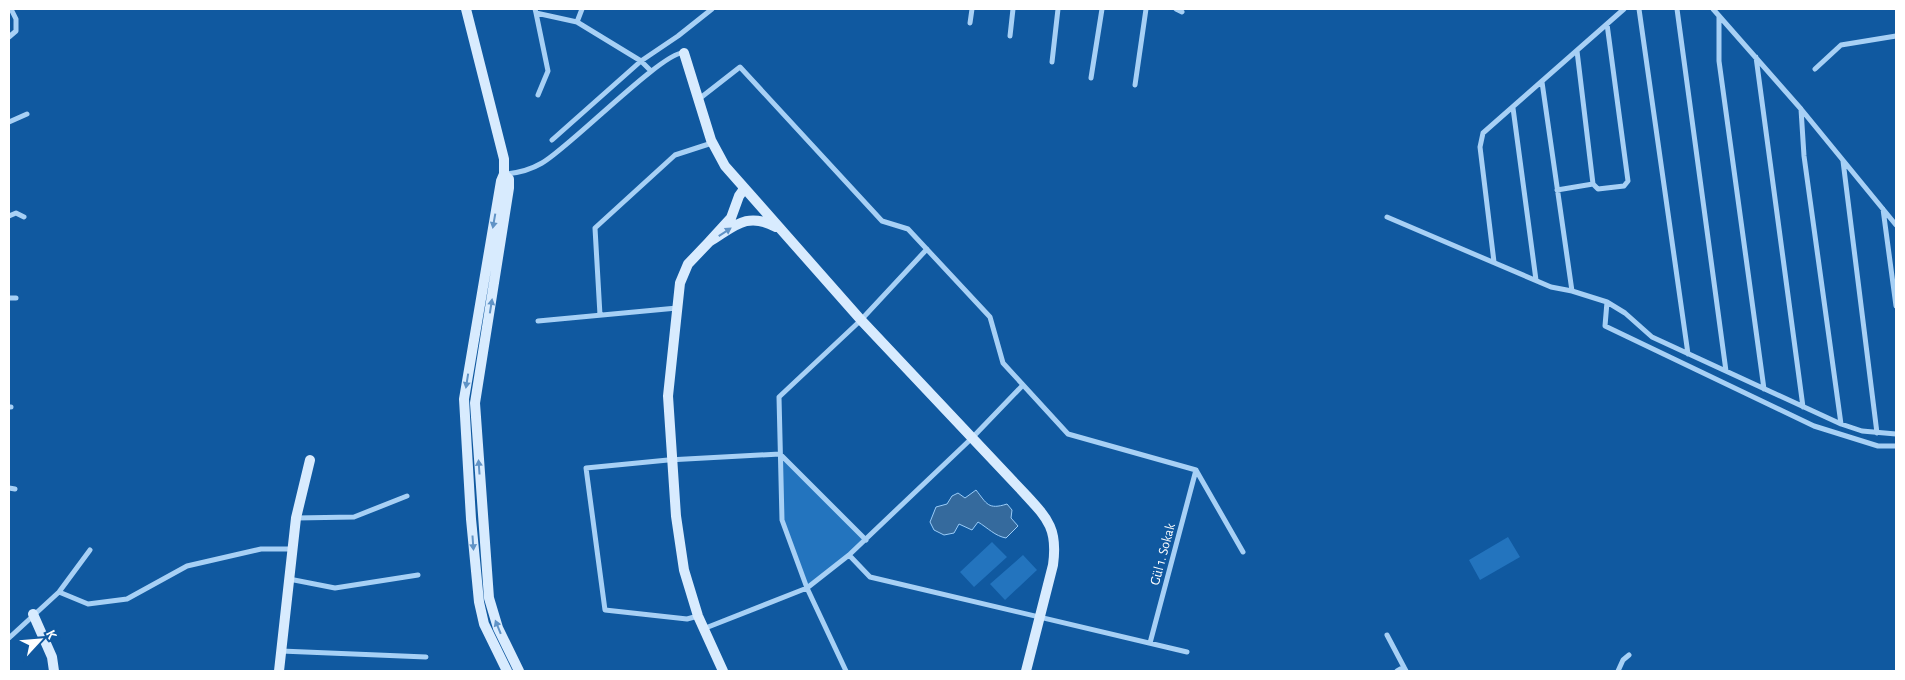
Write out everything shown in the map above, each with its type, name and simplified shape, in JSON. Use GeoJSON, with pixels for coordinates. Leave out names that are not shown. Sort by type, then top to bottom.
{"type":"FeatureCollection","features":[{"type":"Feature","properties":{"kind":"street"},"geometry":{"type":"LineString","coordinates":[[9,37],[16,31],[16,19],[11,9]]}},
{"type":"Feature","properties":{"kind":"street"},"geometry":{"type":"LineString","coordinates":[[466,9],[504,158],[504,174],[464,399],[478,592],[484,624],[519,671]]}},
{"type":"Feature","properties":{"kind":"street"},"geometry":{"type":"LineString","coordinates":[[577,22],[582,9]]}},
{"type":"Feature","properties":{"kind":"street"},"geometry":{"type":"LineString","coordinates":[[552,140],[642,61],[712,9]]}},
{"type":"Feature","properties":{"kind":"street"},"geometry":{"type":"LineString","coordinates":[[970,23],[972,9]]}},
{"type":"Feature","properties":{"kind":"street"},"geometry":{"type":"LineString","coordinates":[[1010,36],[1013,9]]}},
{"type":"Feature","properties":{"kind":"street"},"geometry":{"type":"LineString","coordinates":[[1052,62],[1058,9]]}},
{"type":"Feature","properties":{"kind":"street"},"geometry":{"type":"LineString","coordinates":[[1091,78],[1102,9]]}},
{"type":"Feature","properties":{"kind":"street"},"geometry":{"type":"LineString","coordinates":[[1135,85],[1146,9]]}},
{"type":"Feature","properties":{"kind":"street"},"geometry":{"type":"LineString","coordinates":[[1176,9],[1182,12]]}},
{"type":"Feature","properties":{"kind":"street"},"geometry":{"type":"LineString","coordinates":[[1494,262],[1480,146],[1483,133],[1624,9]]}},
{"type":"Feature","properties":{"kind":"street"},"geometry":{"type":"LineString","coordinates":[[1639,9],[1688,354]]}},
{"type":"Feature","properties":{"kind":"street"},"geometry":{"type":"LineString","coordinates":[[1678,9],[1726,371]]}},
{"type":"Feature","properties":{"kind":"street"},"geometry":{"type":"LineString","coordinates":[[1713,9],[1801,109],[1896,225]]}},
{"type":"Feature","properties":{"kind":"street"},"geometry":{"type":"LineString","coordinates":[[538,95],[548,71],[536,11],[577,22],[642,61],[651,70]]}},
{"type":"Feature","properties":{"kind":"street"},"geometry":{"type":"LineString","coordinates":[[1719,16],[1719,61],[1764,389]]}},
{"type":"Feature","properties":{"kind":"street"},"geometry":{"type":"LineString","coordinates":[[1577,51],[1593,184],[1598,189],[1624,186],[1628,180],[1607,24]]}},
{"type":"Feature","properties":{"kind":"street"},"geometry":{"type":"LineString","coordinates":[[1815,69],[1841,45],[1896,36]]}},
{"type":"Feature","properties":{"kind":"street"},"geometry":{"type":"LineString","coordinates":[[504,174],[519,173],[542,164],[563,149],[651,70],[678,53],[684,53],[712,143],[725,166],[861,320],[1042,512],[1053,532],[1056,549],[1026,671]]}},
{"type":"Feature","properties":{"kind":"street"},"geometry":{"type":"LineString","coordinates":[[1756,57],[1803,407]]}},
{"type":"Feature","properties":{"kind":"street"},"geometry":{"type":"LineString","coordinates":[[699,99],[740,68],[882,221],[908,229],[990,317],[1003,363],[1068,434],[1196,470],[1243,552]]}},
{"type":"Feature","properties":{"kind":"street"},"geometry":{"type":"LineString","coordinates":[[1542,82],[1572,291]]}},
{"type":"Feature","properties":{"kind":"street"},"geometry":{"type":"LineString","coordinates":[[1513,108],[1536,280]]}},
{"type":"Feature","properties":{"kind":"street"},"geometry":{"type":"LineString","coordinates":[[1801,109],[1804,156],[1841,424]]}},
{"type":"Feature","properties":{"kind":"street"},"geometry":{"type":"LineString","coordinates":[[9,122],[27,114]]}},
{"type":"Feature","properties":{"kind":"street"},"geometry":{"type":"LineString","coordinates":[[600,315],[595,228],[675,156],[712,143]]}},
{"type":"Feature","properties":{"kind":"street"},"geometry":{"type":"LineString","coordinates":[[1842,160],[1877,433]]}},
{"type":"Feature","properties":{"kind":"street"},"geometry":{"type":"LineString","coordinates":[[1557,190],[1593,184]]}},
{"type":"Feature","properties":{"kind":"street"},"geometry":{"type":"LineString","coordinates":[[724,671],[703,629],[684,570],[679,544],[668,396],[676,308],[683,272],[691,260],[731,218],[739,196],[744,189]]}},
{"type":"Feature","properties":{"kind":"street"},"geometry":{"type":"LineString","coordinates":[[709,242],[754,214],[752,198]]}},
{"type":"Feature","properties":{"kind":"street"},"geometry":{"type":"LineString","coordinates":[[1883,208],[1896,306]]}},
{"type":"Feature","properties":{"kind":"street"},"geometry":{"type":"LineString","coordinates":[[9,216],[16,213],[24,217]]}},
{"type":"Feature","properties":{"kind":"street"},"geometry":{"type":"LineString","coordinates":[[1387,218],[1551,287],[1572,291],[1607,302],[1625,313],[1652,337],[1841,424],[1862,431],[1896,434]]}},
{"type":"Feature","properties":{"kind":"street"},"geometry":{"type":"LineString","coordinates":[[743,221],[765,222],[780,229]]}},
{"type":"Feature","properties":{"kind":"street"},"geometry":{"type":"LineString","coordinates":[[846,671],[807,588],[782,520],[778,398],[861,320],[927,249]]}},
{"type":"Feature","properties":{"kind":"street"},"geometry":{"type":"LineString","coordinates":[[9,298],[16,298]]}},
{"type":"Feature","properties":{"kind":"street"},"geometry":{"type":"LineString","coordinates":[[1607,302],[1605,326],[1814,426],[1878,446],[1896,446]]}},
{"type":"Feature","properties":{"kind":"street"},"geometry":{"type":"LineString","coordinates":[[538,321],[676,308]]}},
{"type":"Feature","properties":{"kind":"street"},"geometry":{"type":"LineString","coordinates":[[703,629],[807,588],[866,540],[1024,386]]}},
{"type":"Feature","properties":{"kind":"street"},"geometry":{"type":"LineString","coordinates":[[698,616],[686,619],[605,610],[586,468],[672,460],[780,454],[866,540]]}},
{"type":"Feature","properties":{"kind":"street"},"geometry":{"type":"LineString","coordinates":[[279,671],[296,518],[310,460]]}},
{"type":"Feature","properties":{"kind":"street","name":"Gül 1. Sokak"},"geometry":{"type":"LineString","coordinates":[[1150,643],[1196,470]]}},
{"type":"Feature","properties":{"kind":"street"},"geometry":{"type":"LineString","coordinates":[[9,488],[15,489]]}},
{"type":"Feature","properties":{"kind":"street"},"geometry":{"type":"LineString","coordinates":[[296,518],[354,516],[408,496]]}},
{"type":"Feature","properties":{"kind":"street"},"geometry":{"type":"LineString","coordinates":[[59,592],[88,604],[127,599],[188,566],[261,549],[292,548]]}},
{"type":"Feature","properties":{"kind":"street"},"geometry":{"type":"LineString","coordinates":[[9,638],[59,592],[90,550]]}},
{"type":"Feature","properties":{"kind":"street"},"geometry":{"type":"LineString","coordinates":[[849,555],[870,577],[1187,652]]}},
{"type":"Feature","properties":{"kind":"street"},"geometry":{"type":"LineString","coordinates":[[289,579],[335,588],[418,575]]}},
{"type":"Feature","properties":{"kind":"street"},"geometry":{"type":"LineString","coordinates":[[33,614],[52,657],[54,671]]}},
{"type":"Feature","properties":{"kind":"street"},"geometry":{"type":"LineString","coordinates":[[1387,635],[1405,669],[1397,671]]}},
{"type":"Feature","properties":{"kind":"street"},"geometry":{"type":"LineString","coordinates":[[281,651],[426,657]]}},
{"type":"Feature","properties":{"kind":"street"},"geometry":{"type":"LineString","coordinates":[[504,653],[507,671]]}},
{"type":"Feature","properties":{"kind":"street"},"geometry":{"type":"LineString","coordinates":[[1618,671],[1623,660],[1629,655]]}},
{"type":"Feature","properties":{"kind":"shaded area"},"geometry":{"type":"Polygon","coordinates":[[[780,454],[866,540],[807,588],[782,520],[780,454]]]}},
{"type":"Feature","properties":{"kind":"shaded area"},"geometry":{"type":"Polygon","coordinates":[[[976,490],[992,506],[1007,504],[1012,510],[1011,518],[1018,526],[1006,538],[995,534],[978,522],[972,530],[959,524],[954,533],[944,535],[934,530],[930,522],[936,507],[947,504],[952,496],[958,493],[965,498],[976,490]]]}},
{"type":"Feature","properties":{"kind":"shaded area"},"geometry":{"type":"Polygon","coordinates":[[[1508,537],[1520,557],[1480,580],[1469,560],[1508,537]]]}},
{"type":"Feature","properties":{"kind":"shaded area"},"geometry":{"type":"Polygon","coordinates":[[[992,542],[1007,557],[974,587],[960,572],[992,542]]]}},
{"type":"Feature","properties":{"kind":"shaded area"},"geometry":{"type":"Polygon","coordinates":[[[1023,555],[1037,570],[1005,600],[990,584],[1023,555]]]}}]}
